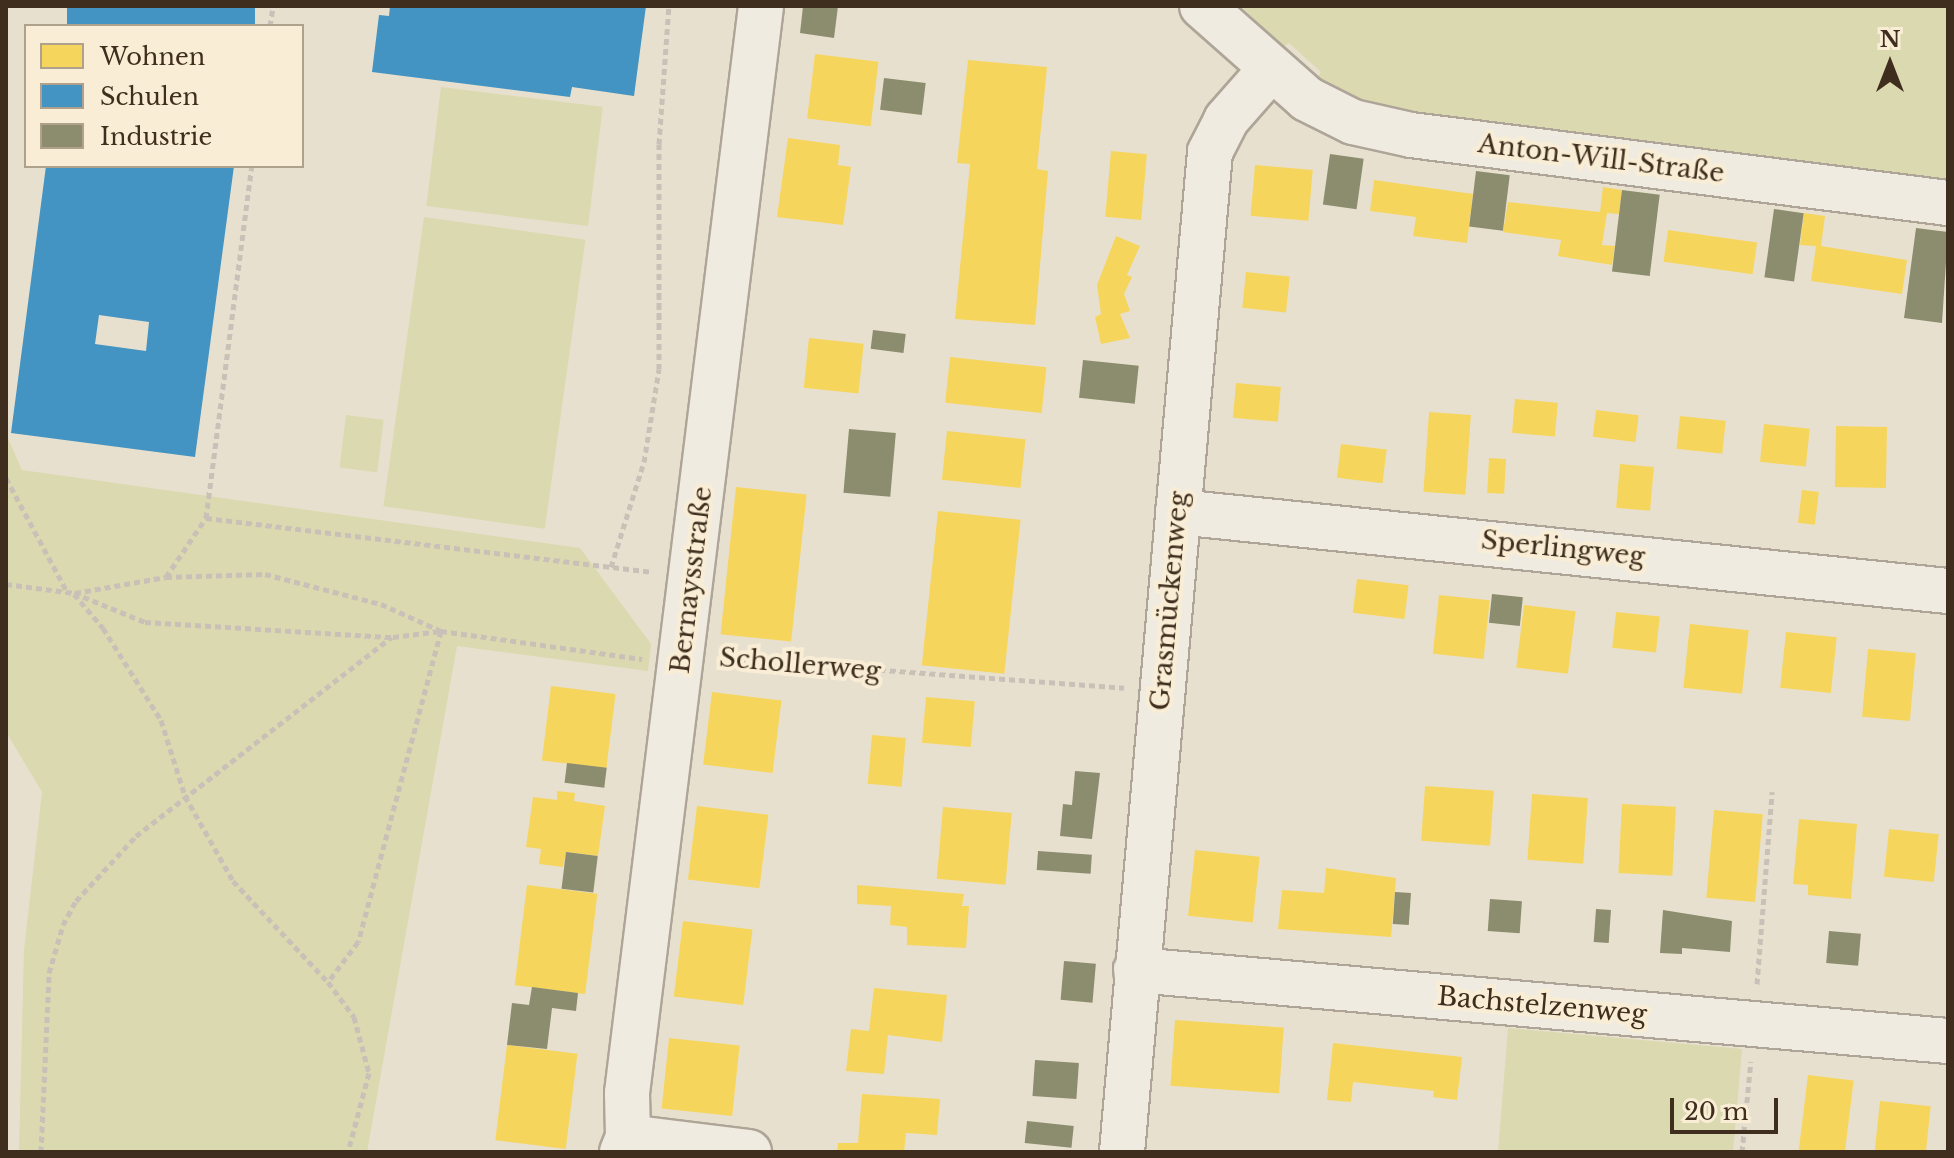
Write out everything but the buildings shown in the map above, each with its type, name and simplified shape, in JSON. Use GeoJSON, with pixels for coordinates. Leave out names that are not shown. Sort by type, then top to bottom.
{"type":"FeatureCollection","features":[{"type":"Feature","properties":{"kind":"street","name":"Bernaysstraße"},"geometry":{"type":"LineString","coordinates":[[625,1144],[627,1093],[761,6]]}},
{"type":"Feature","properties":{"kind":"street","name":"Anton-Will-Straße"},"geometry":{"type":"LineString","coordinates":[[1214,10],[1270,70],[1307,99],[1353,122],[1411,135],[1948,203]]}},
{"type":"Feature","properties":{"kind":"street","name":"Grasmückenweg"},"geometry":{"type":"LineString","coordinates":[[1122,1152],[1210,152],[1226,120],[1270,70]]}},
{"type":"Feature","properties":{"kind":"street","name":"Sperlingweg"},"geometry":{"type":"LineString","coordinates":[[1178,512],[1948,591]]}},
{"type":"Feature","properties":{"kind":"street","name":"Bachstelzenweg"},"geometry":{"type":"LineString","coordinates":[[1136,970],[1948,1041]]}},
{"type":"Feature","properties":{"kind":"street"},"geometry":{"type":"LineString","coordinates":[[625,1144],[749,1152]]}},
{"type":"Feature","properties":{"kind":"path"},"geometry":{"type":"LineString","coordinates":[[611,567],[644,462],[659,369],[659,144],[669,6]]}},
{"type":"Feature","properties":{"kind":"path"},"geometry":{"type":"LineString","coordinates":[[166,577],[206,518],[252,168]]}},
{"type":"Feature","properties":{"kind":"path"},"geometry":{"type":"LineString","coordinates":[[6,478],[70,593],[103,628],[161,720],[185,796],[233,881],[328,982],[354,1017],[369,1073],[348,1152]]}},
{"type":"Feature","properties":{"kind":"path"},"geometry":{"type":"LineString","coordinates":[[206,518],[692,577]]}},
{"type":"Feature","properties":{"kind":"path","name":"Schollerweg"},"geometry":{"type":"LineString","coordinates":[[70,593],[166,577],[265,574],[381,604],[441,631]]}},
{"type":"Feature","properties":{"kind":"path","name":"Schollerweg"},"geometry":{"type":"LineString","coordinates":[[6,584],[70,593],[145,622],[393,637],[441,631],[651,660],[683,654],[1161,691]]}},
{"type":"Feature","properties":{"kind":"path"},"geometry":{"type":"LineString","coordinates":[[328,982],[358,942],[441,631]]}},
{"type":"Feature","properties":{"kind":"path"},"geometry":{"type":"LineString","coordinates":[[41,1152],[49,973],[63,925],[94,881],[185,796],[393,637]]}},
{"type":"Feature","properties":{"kind":"path"},"geometry":{"type":"LineString","coordinates":[[1742,1152],[1772,792]]}},
{"type":"Feature","properties":{"kind":"green space"},"geometry":{"type":"Polygon","coordinates":[[[1241,6],[1948,6],[1948,186],[1362,105],[1318,77],[1321,72],[1289,43],[1283,47],[1241,6]]]}},
{"type":"Feature","properties":{"kind":"green space"},"geometry":{"type":"Polygon","coordinates":[[[441,87],[603,107],[588,226],[426,206],[441,87]]]}},
{"type":"Feature","properties":{"kind":"green space"},"geometry":{"type":"Polygon","coordinates":[[[424,217],[585,240],[545,529],[383,506],[424,217]]]}},
{"type":"Feature","properties":{"kind":"green space"},"geometry":{"type":"Polygon","coordinates":[[[346,415],[384,420],[377,472],[340,468],[346,415]]]}},
{"type":"Feature","properties":{"kind":"green space"},"geometry":{"type":"Polygon","coordinates":[[[6,434],[22,470],[580,548],[651,644],[648,671],[457,646],[367,1152],[19,1152],[24,950],[42,792],[6,732],[6,434]]]}},
{"type":"Feature","properties":{"kind":"green space"},"geometry":{"type":"Polygon","coordinates":[[[1508,1028],[1742,1049],[1733,1152],[1498,1152],[1508,1028]]]}}]}
